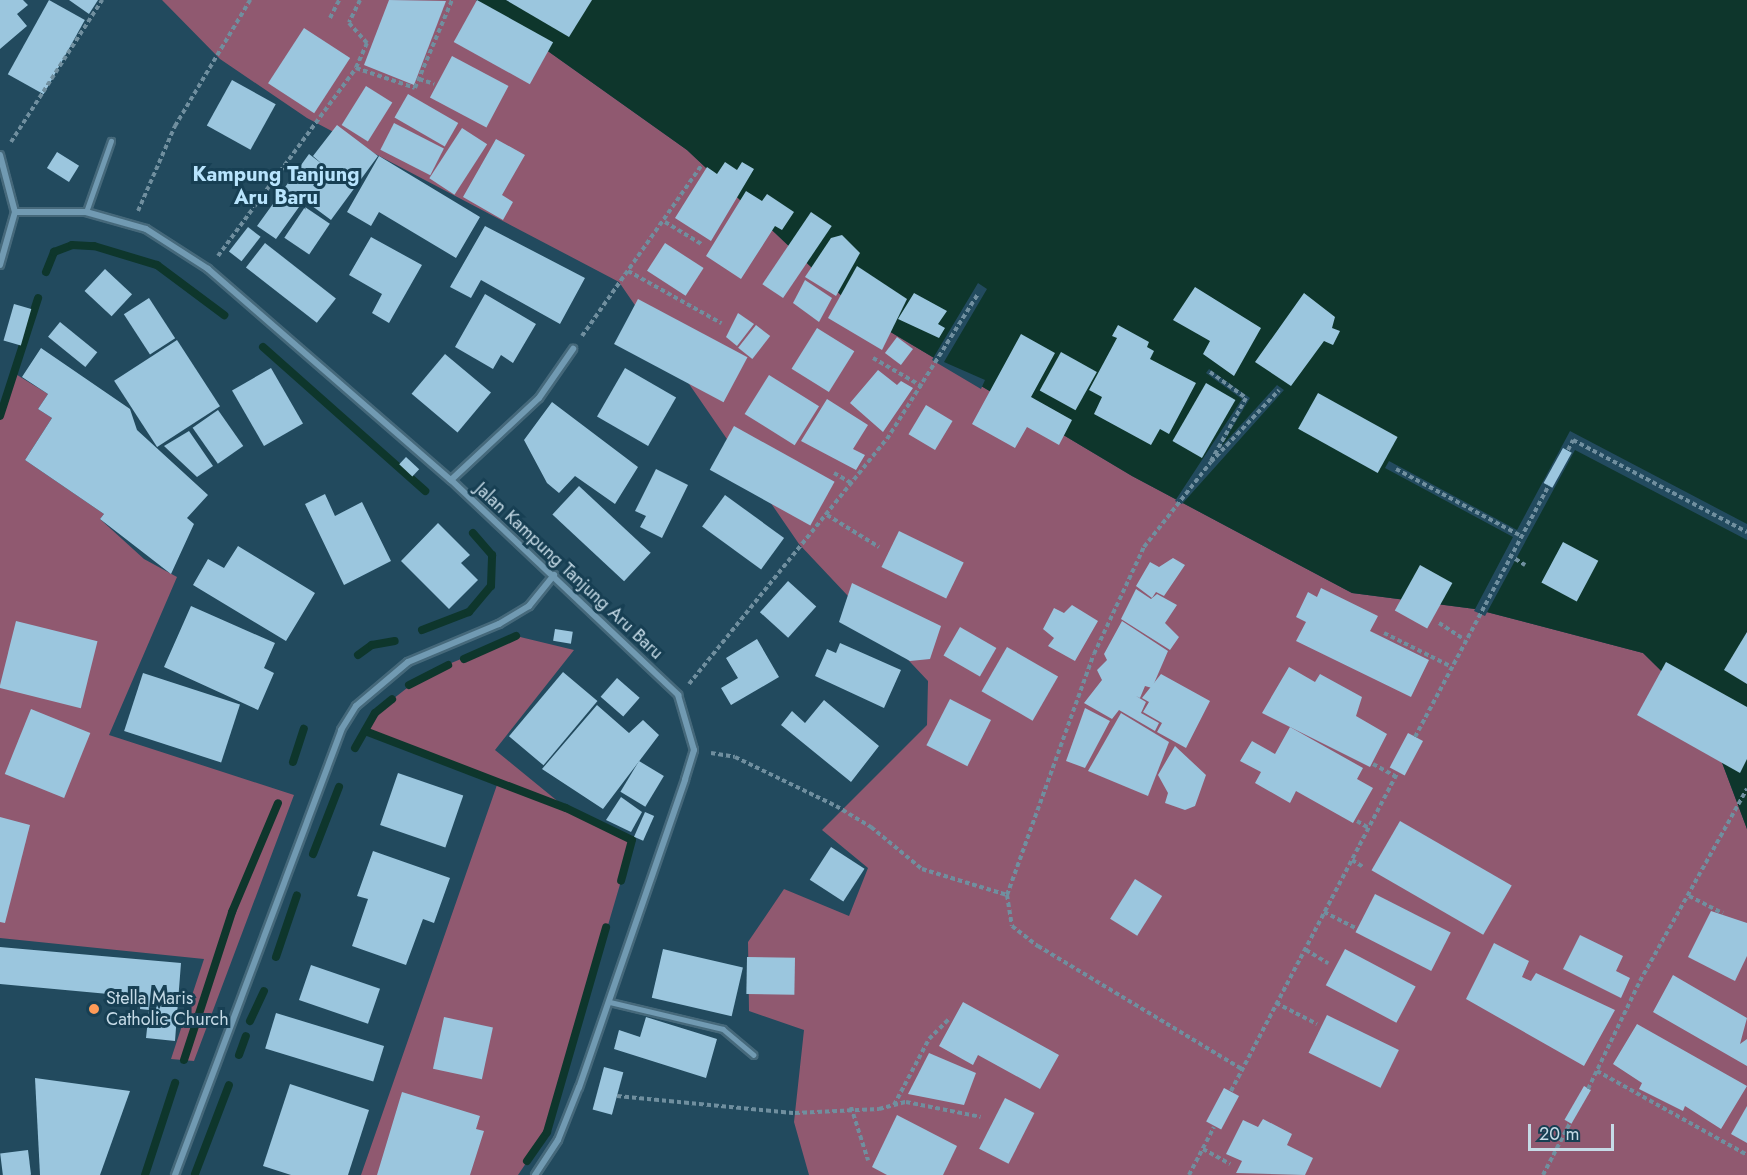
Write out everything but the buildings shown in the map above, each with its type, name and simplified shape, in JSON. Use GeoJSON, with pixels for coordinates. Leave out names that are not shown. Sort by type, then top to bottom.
{"type":"FeatureCollection","features":[{"type":"Feature","properties":{"kind":"street"},"geometry":{"type":"LineString","coordinates":[[0,265],[15,212],[1,157]]}},
{"type":"Feature","properties":{"kind":"street","name":"Jalan Kampung Tanjung Aru Baru"},"geometry":{"type":"LineString","coordinates":[[15,212],[86,212],[132,225],[162,236],[208,269],[451,480],[554,575],[678,695],[694,750]]}},
{"type":"Feature","properties":{"kind":"street"},"geometry":{"type":"LineString","coordinates":[[451,480],[539,398],[573,349]]}},
{"type":"Feature","properties":{"kind":"street"},"geometry":{"type":"LineString","coordinates":[[175,1175],[341,730],[369,693],[408,663],[499,624],[529,606],[554,575]]}},
{"type":"Feature","properties":{"kind":"street"},"geometry":{"type":"LineString","coordinates":[[534,1175],[558,1140],[610,1002],[694,750]]}},
{"type":"Feature","properties":{"kind":"lane"},"geometry":{"type":"LineString","coordinates":[[86,212],[111,141]]}},
{"type":"Feature","properties":{"kind":"lane"},"geometry":{"type":"LineString","coordinates":[[610,1002],[723,1029],[754,1055]]}},
{"type":"Feature","properties":{"kind":"path"},"geometry":{"type":"LineString","coordinates":[[1,157],[102,0]]}},
{"type":"Feature","properties":{"kind":"path"},"geometry":{"type":"LineString","coordinates":[[132,225],[175,126],[250,0]]}},
{"type":"Feature","properties":{"kind":"path"},"geometry":{"type":"LineString","coordinates":[[330,18],[339,0]]}},
{"type":"Feature","properties":{"kind":"path"},"geometry":{"type":"LineString","coordinates":[[208,269],[356,68],[367,43],[349,23],[360,0]]}},
{"type":"Feature","properties":{"kind":"path"},"geometry":{"type":"LineString","coordinates":[[356,68],[415,88],[452,0]]}},
{"type":"Feature","properties":{"kind":"path"},"geometry":{"type":"LineString","coordinates":[[419,79],[434,84]]}},
{"type":"Feature","properties":{"kind":"path"},"geometry":{"type":"LineString","coordinates":[[573,349],[665,222],[700,166]]}},
{"type":"Feature","properties":{"kind":"path"},"geometry":{"type":"LineString","coordinates":[[665,222],[703,245]]}},
{"type":"Feature","properties":{"kind":"path"},"geometry":{"type":"LineString","coordinates":[[628,271],[721,323]]}},
{"type":"Feature","properties":{"kind":"path"},"geometry":{"type":"LineString","coordinates":[[678,695],[827,515],[923,387],[978,294]]}},
{"type":"Feature","properties":{"kind":"path"},"geometry":{"type":"LineString","coordinates":[[873,358],[923,387]]}},
{"type":"Feature","properties":{"kind":"path"},"geometry":{"type":"LineString","coordinates":[[1210,372],[1246,398],[1211,462]]}},
{"type":"Feature","properties":{"kind":"path"},"geometry":{"type":"LineString","coordinates":[[1242,1070],[1038,946],[1012,926],[1007,895],[1094,654],[1135,565],[1211,462],[1279,390]]}},
{"type":"Feature","properties":{"kind":"path"},"geometry":{"type":"LineString","coordinates":[[1568,450],[1573,440],[1747,532]]}},
{"type":"Feature","properties":{"kind":"path"},"geometry":{"type":"LineString","coordinates":[[1396,469],[1521,536]]}},
{"type":"Feature","properties":{"kind":"path"},"geometry":{"type":"LineString","coordinates":[[834,473],[851,483]]}},
{"type":"Feature","properties":{"kind":"path"},"geometry":{"type":"LineString","coordinates":[[1416,737],[1464,639],[1549,485]]}},
{"type":"Feature","properties":{"kind":"path"},"geometry":{"type":"LineString","coordinates":[[827,515],[879,547]]}},
{"type":"Feature","properties":{"kind":"path"},"geometry":{"type":"LineString","coordinates":[[1509,555],[1525,565]]}},
{"type":"Feature","properties":{"kind":"path"},"geometry":{"type":"LineString","coordinates":[[1439,622],[1464,639]]}},
{"type":"Feature","properties":{"kind":"path"},"geometry":{"type":"LineString","coordinates":[[1384,633],[1450,666]]}},
{"type":"Feature","properties":{"kind":"path"},"geometry":{"type":"LineString","coordinates":[[694,750],[735,757],[836,806],[871,827],[922,869],[1007,895]]}},
{"type":"Feature","properties":{"kind":"path"},"geometry":{"type":"LineString","coordinates":[[1231,1092],[1397,774],[1373,764]]}},
{"type":"Feature","properties":{"kind":"path"},"geometry":{"type":"LineString","coordinates":[[1588,1089],[1747,789]]}},
{"type":"Feature","properties":{"kind":"path"},"geometry":{"type":"LineString","coordinates":[[1357,821],[1368,827]]}},
{"type":"Feature","properties":{"kind":"path"},"geometry":{"type":"LineString","coordinates":[[1352,860],[1363,867]]}},
{"type":"Feature","properties":{"kind":"path"},"geometry":{"type":"LineString","coordinates":[[1689,896],[1723,913]]}},
{"type":"Feature","properties":{"kind":"path"},"geometry":{"type":"LineString","coordinates":[[1324,912],[1355,928]]}},
{"type":"Feature","properties":{"kind":"path"},"geometry":{"type":"LineString","coordinates":[[1306,950],[1328,963]]}},
{"type":"Feature","properties":{"kind":"path"},"geometry":{"type":"LineString","coordinates":[[1276,1003],[1317,1024]]}},
{"type":"Feature","properties":{"kind":"path"},"geometry":{"type":"LineString","coordinates":[[894,1106],[929,1039],[950,1018]]}},
{"type":"Feature","properties":{"kind":"path"},"geometry":{"type":"LineString","coordinates":[[1597,1071],[1747,1155]]}},
{"type":"Feature","properties":{"kind":"path"},"geometry":{"type":"LineString","coordinates":[[617,1096],[795,1113],[851,1107],[894,1106],[906,1102],[981,1117]]}},
{"type":"Feature","properties":{"kind":"path"},"geometry":{"type":"LineString","coordinates":[[851,1107],[868,1160]]}},
{"type":"Feature","properties":{"kind":"path"},"geometry":{"type":"LineString","coordinates":[[1543,1175],[1570,1123]]}},
{"type":"Feature","properties":{"kind":"path"},"geometry":{"type":"LineString","coordinates":[[1190,1175],[1214,1126]]}},
{"type":"Feature","properties":{"kind":"path"},"geometry":{"type":"LineString","coordinates":[[1203,1149],[1230,1164]]}},
{"type":"Feature","properties":{"kind":"shaded area"},"geometry":{"type":"Polygon","coordinates":[[[162,0],[476,0],[687,150],[862,315],[1132,476],[1352,593],[1475,609],[1643,653],[1703,712],[1747,829],[1747,1175],[809,1175],[794,1122],[804,1030],[749,1011],[748,942],[784,889],[849,916],[868,868],[822,830],[927,725],[928,681],[799,544],[619,282],[307,118],[220,59],[162,0]]]}},
{"type":"Feature","properties":{"kind":"shaded area"},"geometry":{"type":"Polygon","coordinates":[[[476,0],[1747,0],[1747,829],[1703,712],[1643,653],[1475,609],[1352,593],[1132,476],[862,315],[687,150],[476,0]]]}},
{"type":"Feature","properties":{"kind":"shaded area"},"geometry":{"type":"Polygon","coordinates":[[[14,373],[48,394],[38,409],[52,418],[25,460],[104,514],[100,519],[144,559],[177,577],[109,735],[294,795],[194,1061],[171,1059],[204,959],[0,938],[0,416],[14,373]]]}},
{"type":"Feature","properties":{"kind":"shaded area"},"geometry":{"type":"Polygon","coordinates":[[[516,636],[574,650],[495,750],[566,808],[632,840],[621,881],[547,1132],[518,1175],[361,1175],[498,782],[365,731],[375,713],[425,674],[516,636]]]}},
{"type":"Feature","properties":{"kind":"pier"},"geometry":{"type":"Polygon","coordinates":[[[978,283],[987,289],[944,362],[985,380],[981,389],[932,360],[978,283]]]}},
{"type":"Feature","properties":{"kind":"pier"},"geometry":{"type":"Polygon","coordinates":[[[1209,369],[1250,398],[1220,448],[1277,385],[1284,390],[1182,504],[1175,501],[1242,399],[1206,373],[1209,369]]]}},
{"type":"Feature","properties":{"kind":"pier"},"geometry":{"type":"Polygon","coordinates":[[[1570,431],[1747,524],[1747,540],[1575,450],[1485,616],[1474,611],[1513,537],[1385,468],[1389,461],[1517,530],[1570,431]]]}},
{"type":"Feature","properties":{"kind":"waterway"},"geometry":{"type":"LineString","coordinates":[[46,272],[54,252],[72,245],[94,246],[157,265],[224,315]]}},
{"type":"Feature","properties":{"kind":"waterway"},"geometry":{"type":"LineString","coordinates":[[0,416],[38,298]]}},
{"type":"Feature","properties":{"kind":"waterway"},"geometry":{"type":"LineString","coordinates":[[263,347],[425,491]]}},
{"type":"Feature","properties":{"kind":"waterway"},"geometry":{"type":"LineString","coordinates":[[422,630],[469,612],[491,586],[492,555],[473,533]]}},
{"type":"Feature","properties":{"kind":"waterway"},"geometry":{"type":"LineString","coordinates":[[464,659],[516,636]]}},
{"type":"Feature","properties":{"kind":"waterway"},"geometry":{"type":"LineString","coordinates":[[358,655],[372,645],[395,641]]}},
{"type":"Feature","properties":{"kind":"waterway"},"geometry":{"type":"LineString","coordinates":[[409,685],[448,665]]}},
{"type":"Feature","properties":{"kind":"waterway"},"geometry":{"type":"LineString","coordinates":[[355,748],[375,713],[392,699]]}},
{"type":"Feature","properties":{"kind":"waterway"},"geometry":{"type":"LineString","coordinates":[[293,762],[304,729]]}},
{"type":"Feature","properties":{"kind":"waterway"},"geometry":{"type":"LineString","coordinates":[[365,731],[566,808],[632,840],[621,881]]}},
{"type":"Feature","properties":{"kind":"waterway"},"geometry":{"type":"LineString","coordinates":[[313,854],[339,787]]}},
{"type":"Feature","properties":{"kind":"waterway"},"geometry":{"type":"LineString","coordinates":[[184,1060],[232,912],[278,803]]}},
{"type":"Feature","properties":{"kind":"waterway"},"geometry":{"type":"LineString","coordinates":[[276,957],[297,895]]}},
{"type":"Feature","properties":{"kind":"waterway"},"geometry":{"type":"LineString","coordinates":[[527,1161],[547,1132],[606,927]]}},
{"type":"Feature","properties":{"kind":"waterway"},"geometry":{"type":"LineString","coordinates":[[250,1021],[264,991]]}},
{"type":"Feature","properties":{"kind":"waterway"},"geometry":{"type":"LineString","coordinates":[[239,1055],[246,1036]]}},
{"type":"Feature","properties":{"kind":"waterway"},"geometry":{"type":"LineString","coordinates":[[145,1175],[175,1083]]}},
{"type":"Feature","properties":{"kind":"waterway"},"geometry":{"type":"LineString","coordinates":[[195,1174],[229,1085]]}},
{"type":"Feature","properties":{"kind":"place","name":"Stella Maris Catholic Church"},"geometry":{"type":"Point","coordinates":[94,1009]}},
{"type":"Feature","properties":{"kind":"district","name":"Kampung Tanjung Aru Baru"},"geometry":{"type":"Point","coordinates":[276,186]}}]}
